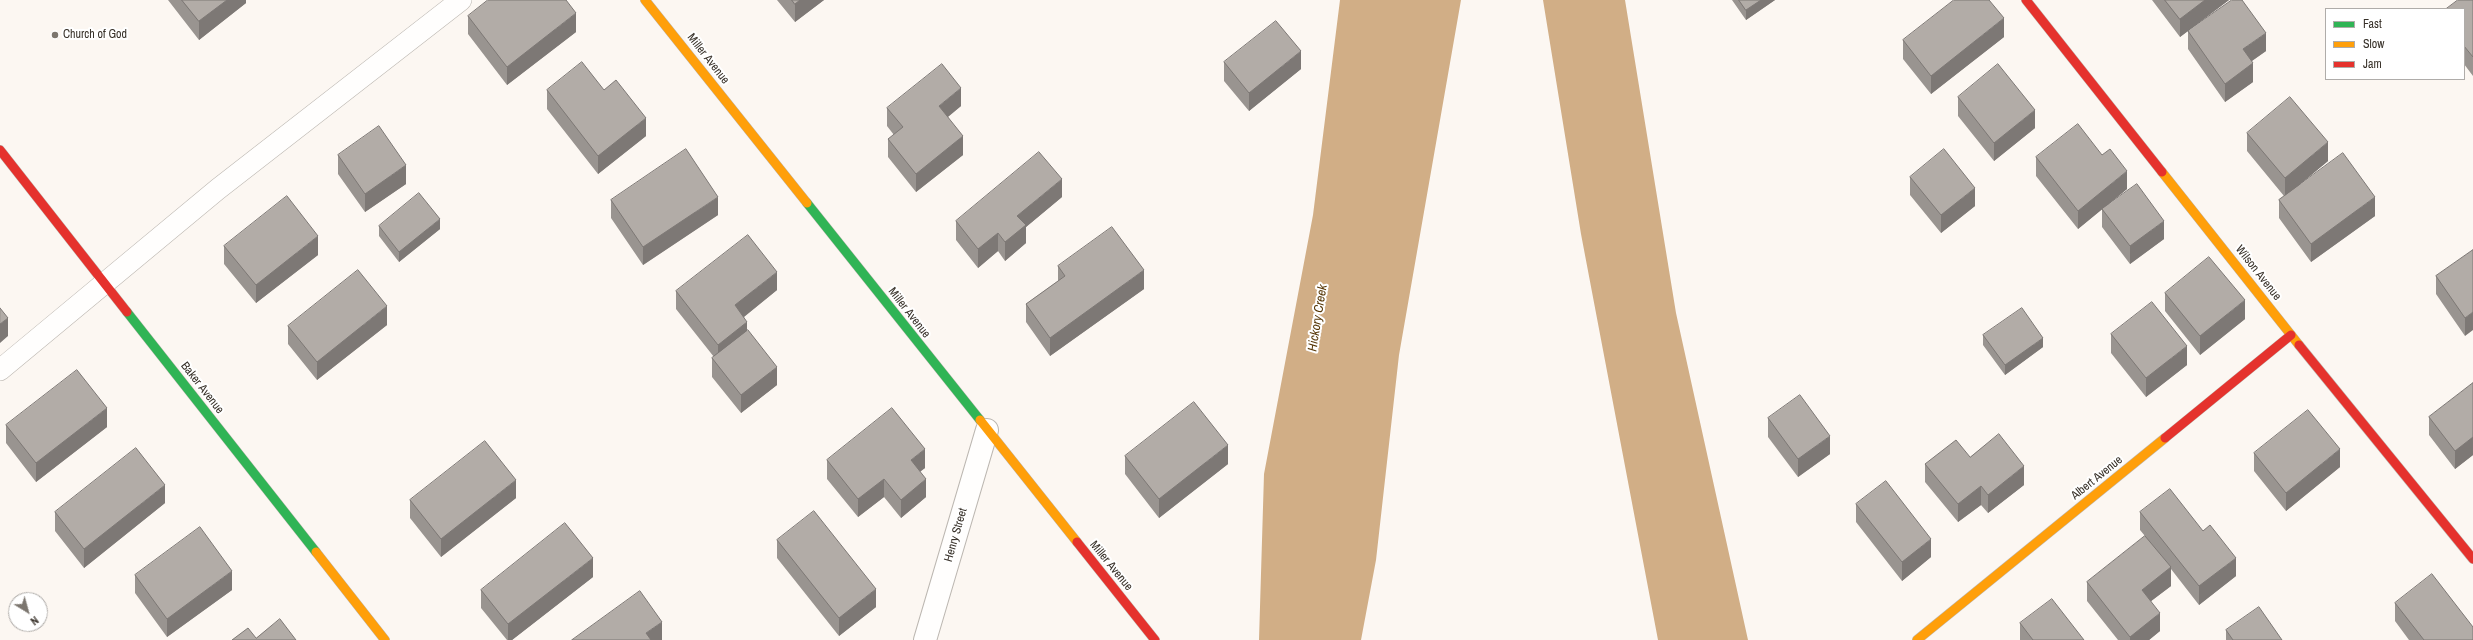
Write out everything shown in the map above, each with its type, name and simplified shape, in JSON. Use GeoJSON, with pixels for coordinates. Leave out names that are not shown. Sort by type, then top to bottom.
{"type":"FeatureCollection","features":[{"type":"Feature","properties":{"kind":"street","name":"Miller Avenue"},"geometry":{"type":"LineString","coordinates":[[645,0],[1155,640]]}},
{"type":"Feature","properties":{"kind":"street","name":"Wilson Avenue"},"geometry":{"type":"LineString","coordinates":[[2026,0],[2291,335],[2473,559]]}},
{"type":"Feature","properties":{"kind":"street","name":"Baker Avenue"},"geometry":{"type":"LineString","coordinates":[[0,150],[385,640]]}},
{"type":"Feature","properties":{"kind":"street","name":"Albert Avenue"},"geometry":{"type":"LineString","coordinates":[[1917,640],[2291,335]]}},
{"type":"Feature","properties":{"kind":"street","name":"Henry Street"},"geometry":{"type":"LineString","coordinates":[[925,640],[987,430]]}},
{"type":"Feature","properties":{"kind":"lane"},"geometry":{"type":"LineString","coordinates":[[0,370],[218,189],[461,0]]}},
{"type":"Feature","properties":{"kind":"water","name":"Hickory Creek"},"geometry":{"type":"Polygon","coordinates":[[[1340,0],[1461,0],[1399,355],[1376,560],[1361,640],[1259,640],[1264,474],[1313,215],[1340,0]]]}},
{"type":"Feature","properties":{"kind":"water"},"geometry":{"type":"Polygon","coordinates":[[[1543,0],[1625,0],[1676,313],[1748,640],[1658,640],[1581,234],[1543,0]]]}},
{"type":"Feature","properties":{"kind":"building"},"geometry":{"type":"Polygon","coordinates":[[[182,0],[227,0],[199,21],[182,0]]]}},
{"type":"Feature","properties":{"kind":"building"},"geometry":{"type":"Polygon","coordinates":[[[488,0],[566,0],[576,13],[507,67],[468,16],[488,0]]]}},
{"type":"Feature","properties":{"kind":"building"},"geometry":{"type":"Polygon","coordinates":[[[792,0],[800,0],[795,4],[792,0]]]}},
{"type":"Feature","properties":{"kind":"building"},"geometry":{"type":"Polygon","coordinates":[[[1739,0],[1761,0],[1746,10],[1739,0]]]}},
{"type":"Feature","properties":{"kind":"building"},"geometry":{"type":"Polygon","coordinates":[[[1954,0],[1989,0],[2004,18],[1931,76],[1903,40],[1954,0]]]}},
{"type":"Feature","properties":{"kind":"building"},"geometry":{"type":"Polygon","coordinates":[[[2165,0],[2205,0],[2180,19],[2165,0]]]}},
{"type":"Feature","properties":{"kind":"building"},"geometry":{"type":"Polygon","coordinates":[[[2232,0],[2242,0],[2266,33],[2243,49],[2253,63],[2225,84],[2188,31],[2232,0]]]}},
{"type":"Feature","properties":{"kind":"building"},"geometry":{"type":"Polygon","coordinates":[[[2458,0],[2473,0],[2473,57],[2465,47],[2465,8],[2447,8],[2458,0]]]}},
{"type":"Feature","properties":{"kind":"building"},"geometry":{"type":"Polygon","coordinates":[[[1276,21],[1301,51],[1249,93],[1224,62],[1276,21]]]}},
{"type":"Feature","properties":{"kind":"building"},"geometry":{"type":"Polygon","coordinates":[[[582,62],[604,90],[616,80],[646,118],[598,156],[547,90],[582,62]]]}},
{"type":"Feature","properties":{"kind":"building"},"geometry":{"type":"Polygon","coordinates":[[[942,64],[961,88],[939,106],[963,136],[916,174],[888,139],[903,127],[887,108],[942,64]]]}},
{"type":"Feature","properties":{"kind":"building"},"geometry":{"type":"Polygon","coordinates":[[[1998,64],[2035,110],[1994,143],[1958,97],[1998,64]]]}},
{"type":"Feature","properties":{"kind":"building"},"geometry":{"type":"Polygon","coordinates":[[[2290,97],[2328,142],[2285,178],[2247,133],[2290,97]]]}},
{"type":"Feature","properties":{"kind":"building"},"geometry":{"type":"Polygon","coordinates":[[[2078,124],[2102,155],[2110,149],[2127,171],[2078,211],[2036,157],[2078,124]]]}},
{"type":"Feature","properties":{"kind":"building"},"geometry":{"type":"Polygon","coordinates":[[[379,126],[406,165],[365,194],[338,155],[379,126]]]}},
{"type":"Feature","properties":{"kind":"building"},"geometry":{"type":"Polygon","coordinates":[[[686,149],[718,197],[643,247],[611,200],[686,149]]]}},
{"type":"Feature","properties":{"kind":"building"},"geometry":{"type":"Polygon","coordinates":[[[1944,149],[1975,188],[1941,215],[1910,177],[1944,149]]]}},
{"type":"Feature","properties":{"kind":"building"},"geometry":{"type":"Polygon","coordinates":[[[1039,152],[1062,179],[1017,216],[1026,225],[1005,242],[998,233],[978,249],[956,221],[1039,152]]]}},
{"type":"Feature","properties":{"kind":"building"},"geometry":{"type":"Polygon","coordinates":[[[2343,153],[2375,197],[2311,244],[2279,200],[2343,153]]]}},
{"type":"Feature","properties":{"kind":"building"},"geometry":{"type":"Polygon","coordinates":[[[2137,184],[2164,221],[2130,246],[2102,209],[2137,184]]]}},
{"type":"Feature","properties":{"kind":"building"},"geometry":{"type":"Polygon","coordinates":[[[419,193],[440,219],[399,252],[379,226],[419,193]]]}},
{"type":"Feature","properties":{"kind":"building"},"geometry":{"type":"Polygon","coordinates":[[[287,196],[318,236],[256,285],[224,246],[287,196]]]}},
{"type":"Feature","properties":{"kind":"building"},"geometry":{"type":"Polygon","coordinates":[[[1112,227],[1144,270],[1050,338],[1026,304],[1065,276],[1058,266],[1112,227]]]}},
{"type":"Feature","properties":{"kind":"building"},"geometry":{"type":"Polygon","coordinates":[[[748,235],[777,272],[735,305],[747,322],[718,345],[676,291],[748,235]]]}},
{"type":"Feature","properties":{"kind":"building"},"geometry":{"type":"Polygon","coordinates":[[[2473,250],[2473,312],[2465,318],[2436,276],[2473,250]]]}},
{"type":"Feature","properties":{"kind":"building"},"geometry":{"type":"Polygon","coordinates":[[[2209,257],[2245,300],[2200,336],[2165,293],[2209,257]]]}},
{"type":"Feature","properties":{"kind":"building"},"geometry":{"type":"Polygon","coordinates":[[[358,270],[387,306],[317,362],[288,326],[358,270]]]}},
{"type":"Feature","properties":{"kind":"building"},"geometry":{"type":"Polygon","coordinates":[[[2152,302],[2187,346],[2146,378],[2111,334],[2152,302]]]}},
{"type":"Feature","properties":{"kind":"building"},"geometry":{"type":"Polygon","coordinates":[[[0,308],[8,318],[0,324],[0,308]]]}},
{"type":"Feature","properties":{"kind":"building"},"geometry":{"type":"Polygon","coordinates":[[[2022,308],[2043,338],[2005,365],[1983,335],[2022,308]]]}},
{"type":"Feature","properties":{"kind":"building"},"geometry":{"type":"Polygon","coordinates":[[[748,330],[777,367],[741,395],[712,358],[748,330]]]}},
{"type":"Feature","properties":{"kind":"building"},"geometry":{"type":"Polygon","coordinates":[[[77,370],[107,408],[36,463],[6,425],[77,370]]]}},
{"type":"Feature","properties":{"kind":"building"},"geometry":{"type":"Polygon","coordinates":[[[2473,383],[2473,437],[2455,451],[2429,417],[2473,383]]]}},
{"type":"Feature","properties":{"kind":"building"},"geometry":{"type":"Polygon","coordinates":[[[1800,395],[1830,436],[1798,459],[1768,418],[1800,395]]]}},
{"type":"Feature","properties":{"kind":"building"},"geometry":{"type":"Polygon","coordinates":[[[1194,402],[1228,445],[1159,499],[1125,456],[1194,402]]]}},
{"type":"Feature","properties":{"kind":"building"},"geometry":{"type":"Polygon","coordinates":[[[892,408],[925,449],[911,460],[926,479],[901,500],[884,479],[858,499],[827,460],[892,408]]]}},
{"type":"Feature","properties":{"kind":"building"},"geometry":{"type":"Polygon","coordinates":[[[2308,410],[2340,449],[2286,493],[2254,453],[2308,410]]]}},
{"type":"Feature","properties":{"kind":"building"},"geometry":{"type":"Polygon","coordinates":[[[1999,434],[2024,466],[1988,495],[1981,486],[1958,504],[1925,464],[1956,440],[1970,457],[1999,434]]]}},
{"type":"Feature","properties":{"kind":"building"},"geometry":{"type":"Polygon","coordinates":[[[485,441],[516,480],[441,539],[410,500],[485,441]]]}},
{"type":"Feature","properties":{"kind":"building"},"geometry":{"type":"Polygon","coordinates":[[[136,448],[165,485],[84,549],[55,512],[136,448]]]}},
{"type":"Feature","properties":{"kind":"building"},"geometry":{"type":"Polygon","coordinates":[[[1886,481],[1931,539],[1902,562],[1856,504],[1886,481]]]}},
{"type":"Feature","properties":{"kind":"building"},"geometry":{"type":"Polygon","coordinates":[[[2170,489],[2203,531],[2210,525],[2236,558],[2199,586],[2140,512],[2170,489]]]}},
{"type":"Feature","properties":{"kind":"building"},"geometry":{"type":"Polygon","coordinates":[[[814,511],[876,589],[839,618],[777,540],[814,511]]]}},
{"type":"Feature","properties":{"kind":"building"},"geometry":{"type":"Polygon","coordinates":[[[565,523],[593,558],[508,624],[481,590],[565,523]]]}},
{"type":"Feature","properties":{"kind":"building"},"geometry":{"type":"Polygon","coordinates":[[[200,527],[232,571],[167,619],[135,575],[200,527]]]}},
{"type":"Feature","properties":{"kind":"building"},"geometry":{"type":"Polygon","coordinates":[[[2145,536],[2171,567],[2142,590],[2160,613],[2130,637],[2087,582],[2145,536]]]}},
{"type":"Feature","properties":{"kind":"building"},"geometry":{"type":"Polygon","coordinates":[[[2432,574],[2473,627],[2473,640],[2424,640],[2395,603],[2432,574]]]}},
{"type":"Feature","properties":{"kind":"building"},"geometry":{"type":"Polygon","coordinates":[[[640,591],[662,622],[646,633],[651,640],[572,640],[640,591]]]}},
{"type":"Feature","properties":{"kind":"building"},"geometry":{"type":"Polygon","coordinates":[[[2052,599],[2084,640],[2033,640],[2020,623],[2052,599]]]}},
{"type":"Feature","properties":{"kind":"building"},"geometry":{"type":"Polygon","coordinates":[[[2259,607],[2282,640],[2233,640],[2226,630],[2259,607]]]}},
{"type":"Feature","properties":{"kind":"building"},"geometry":{"type":"Polygon","coordinates":[[[280,619],[296,640],[232,640],[248,628],[256,638],[280,619]]]}},
{"type":"Feature","properties":{"kind":"traffic: fast"},"geometry":{"type":"LineString","coordinates":[[807,203],[980,420]]}},
{"type":"Feature","properties":{"kind":"traffic: fast"},"geometry":{"type":"LineString","coordinates":[[127,312],[316,552]]}},
{"type":"Feature","properties":{"kind":"traffic: slow"},"geometry":{"type":"LineString","coordinates":[[645,0],[807,203]]}},
{"type":"Feature","properties":{"kind":"traffic: slow"},"geometry":{"type":"LineString","coordinates":[[2162,172],[2299,345]]}},
{"type":"Feature","properties":{"kind":"traffic: slow"},"geometry":{"type":"LineString","coordinates":[[980,420],[1077,542]]}},
{"type":"Feature","properties":{"kind":"traffic: slow"},"geometry":{"type":"LineString","coordinates":[[1917,640],[2165,438]]}},
{"type":"Feature","properties":{"kind":"traffic: slow"},"geometry":{"type":"LineString","coordinates":[[316,552],[385,640]]}},
{"type":"Feature","properties":{"kind":"traffic: jam"},"geometry":{"type":"LineString","coordinates":[[2026,0],[2162,172]]}},
{"type":"Feature","properties":{"kind":"traffic: jam"},"geometry":{"type":"LineString","coordinates":[[0,150],[127,312]]}},
{"type":"Feature","properties":{"kind":"traffic: jam"},"geometry":{"type":"LineString","coordinates":[[2165,438],[2291,335]]}},
{"type":"Feature","properties":{"kind":"traffic: jam"},"geometry":{"type":"LineString","coordinates":[[2299,345],[2473,559]]}},
{"type":"Feature","properties":{"kind":"traffic: jam"},"geometry":{"type":"LineString","coordinates":[[1077,542],[1155,640]]}},
{"type":"Feature","properties":{"kind":"place","name":"Church of God"},"geometry":{"type":"Point","coordinates":[55,35]}}]}
